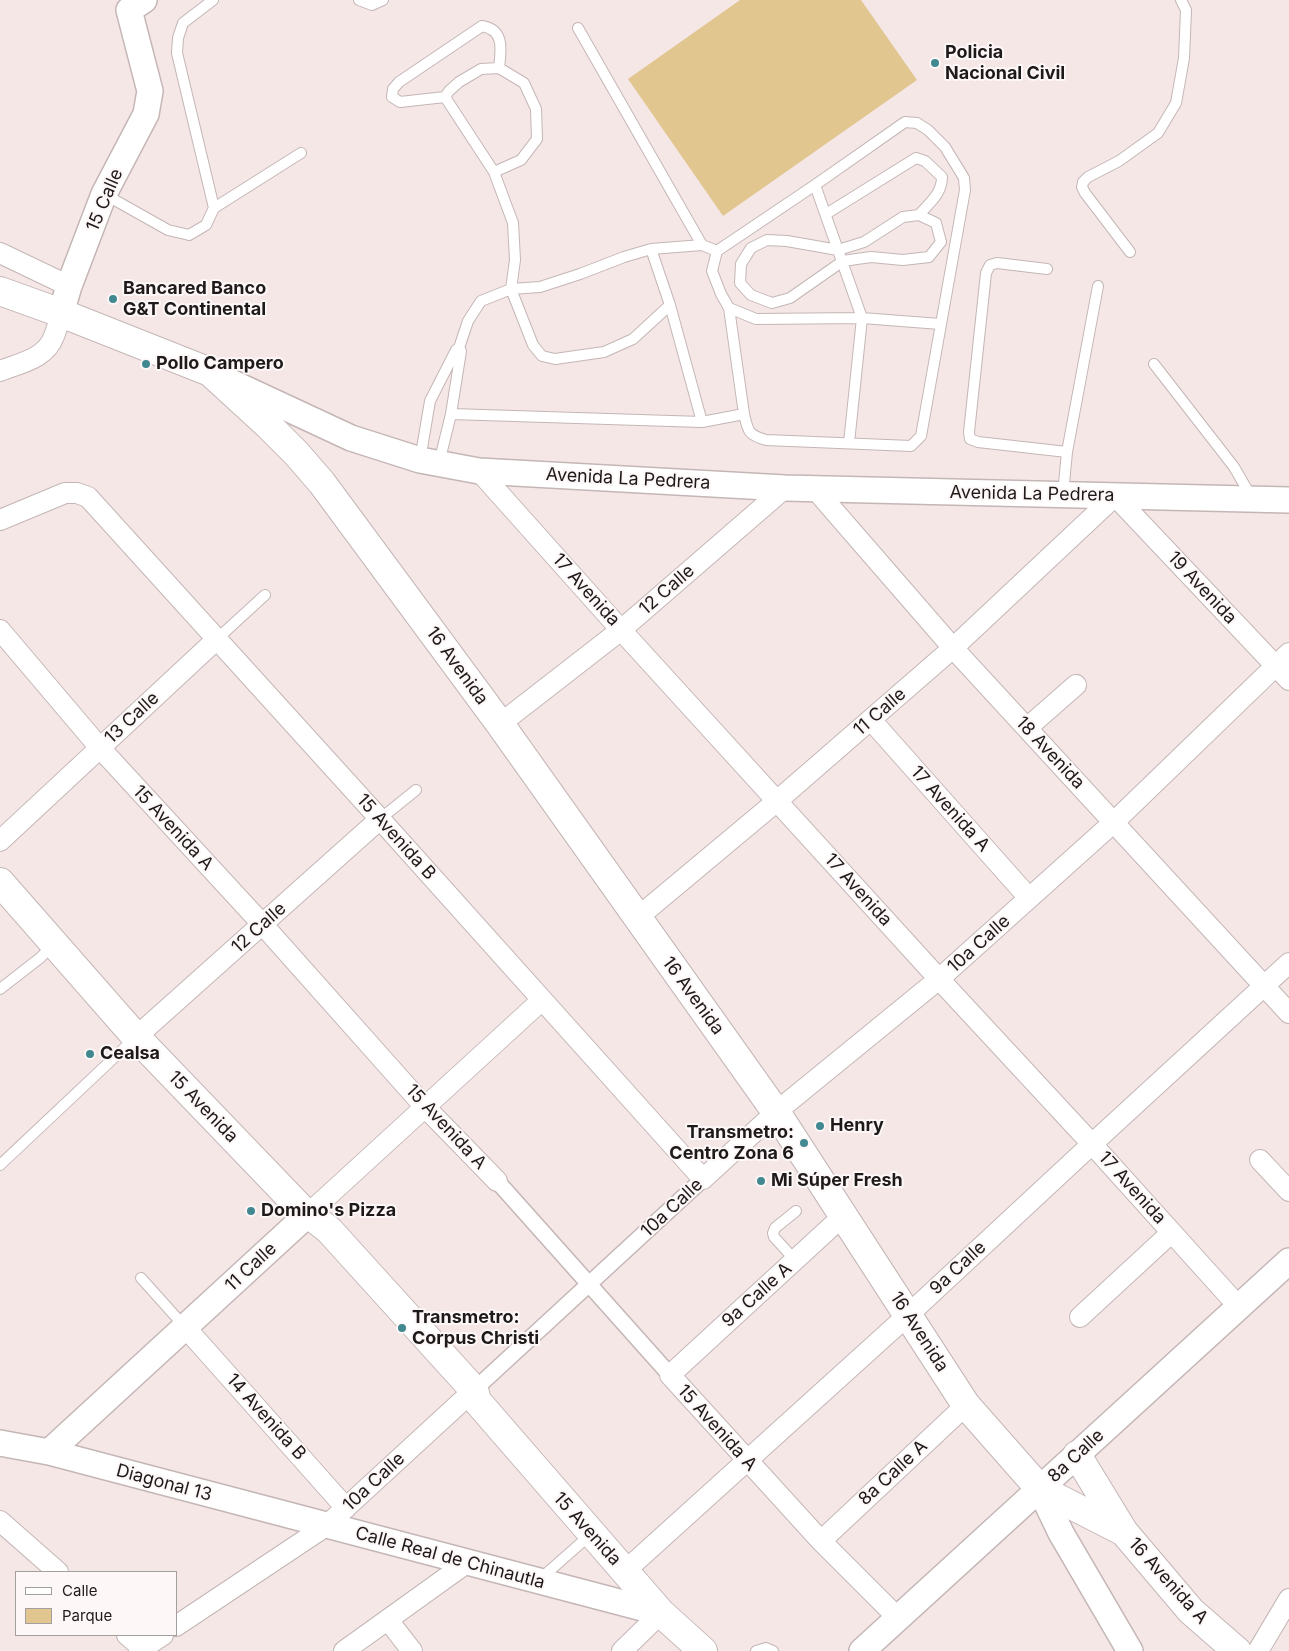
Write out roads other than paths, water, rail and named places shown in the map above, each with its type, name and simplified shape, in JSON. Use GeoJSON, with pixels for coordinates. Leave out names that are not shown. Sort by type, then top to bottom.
{"type":"FeatureCollection","features":[{"type":"Feature","properties":{"kind":"main road","name":"Avenida La Pedrera"},"geometry":{"type":"LineString","coordinates":[[0,291],[210,372]]}},
{"type":"Feature","properties":{"kind":"main road","name":"16 Avenida"},"geometry":{"type":"LineString","coordinates":[[210,372],[270,427],[322,483],[500,724],[776,1112],[966,1405],[1040,1489]]}},
{"type":"Feature","properties":{"kind":"main road","name":"15 Avenida"},"geometry":{"type":"LineString","coordinates":[[0,882],[136,1036],[308,1216],[329,1230],[661,1613],[703,1651]]}},
{"type":"Feature","properties":{"kind":"main road"},"geometry":{"type":"LineString","coordinates":[[1077,1455],[1124,1532]]}},
{"type":"Feature","properties":{"kind":"main road","name":"16 Avenida A"},"geometry":{"type":"LineString","coordinates":[[1040,1489],[1124,1532],[1191,1611],[1237,1651]]}},
{"type":"Feature","properties":{"kind":"street","name":"15 Calle"},"geometry":{"type":"LineString","coordinates":[[0,371],[40,356],[54,337],[69,286],[104,194],[146,114],[150,91],[133,3]]}},
{"type":"Feature","properties":{"kind":"street"},"geometry":{"type":"LineString","coordinates":[[0,253],[69,286]]}},
{"type":"Feature","properties":{"kind":"street","name":"Avenida La Pedrera"},"geometry":{"type":"LineString","coordinates":[[210,372],[351,438],[430,462],[479,470],[785,488],[1289,500]]}},
{"type":"Feature","properties":{"kind":"street","name":"17 Avenida"},"geometry":{"type":"LineString","coordinates":[[479,470],[621,630],[1239,1306]]}},
{"type":"Feature","properties":{"kind":"street","name":"12 Calle"},"geometry":{"type":"LineString","coordinates":[[500,724],[621,630],[785,488]]}},
{"type":"Feature","properties":{"kind":"street","name":"18 Avenida"},"geometry":{"type":"LineString","coordinates":[[815,489],[953,648],[1289,1013]]}},
{"type":"Feature","properties":{"kind":"street","name":"15 Avenida B"},"geometry":{"type":"LineString","coordinates":[[0,520],[65,493],[77,493],[88,497],[703,1179]]}},
{"type":"Feature","properties":{"kind":"street","name":"11 Calle"},"geometry":{"type":"LineString","coordinates":[[637,918],[777,801],[953,648],[1115,496]]}},
{"type":"Feature","properties":{"kind":"street","name":"19 Avenida"},"geometry":{"type":"LineString","coordinates":[[1115,496],[1285,666]]}},
{"type":"Feature","properties":{"kind":"street","name":"15 Avenida A"},"geometry":{"type":"LineString","coordinates":[[0,630],[100,748],[263,925],[426,1107],[496,1181],[747,1461],[821,1541],[898,1618]]}},
{"type":"Feature","properties":{"kind":"street","name":"13 Calle"},"geometry":{"type":"LineString","coordinates":[[0,841],[217,640]]}},
{"type":"Feature","properties":{"kind":"street","name":"10a Calle"},"geometry":{"type":"LineString","coordinates":[[178,1625],[326,1526],[472,1396],[588,1285],[776,1112],[939,979],[1285,666]]}},
{"type":"Feature","properties":{"kind":"street"},"geometry":{"type":"LineString","coordinates":[[1028,728],[1076,685]]}},
{"type":"Feature","properties":{"kind":"street","name":"17 Avenida A"},"geometry":{"type":"LineString","coordinates":[[870,720],[1029,898]]}},
{"type":"Feature","properties":{"kind":"street","name":"12 Calle"},"geometry":{"type":"LineString","coordinates":[[136,1036],[380,819]]}},
{"type":"Feature","properties":{"kind":"street","name":"9a Calle"},"geometry":{"type":"LineString","coordinates":[[625,1571],[908,1316],[1289,963]]}},
{"type":"Feature","properties":{"kind":"street","name":"11 Calle"},"geometry":{"type":"LineString","coordinates":[[49,1452],[542,1000]]}},
{"type":"Feature","properties":{"kind":"street"},"geometry":{"type":"LineString","coordinates":[[1260,1160],[1289,1191]]}},
{"type":"Feature","properties":{"kind":"street","name":"9a Calle A"},"geometry":{"type":"LineString","coordinates":[[670,1375],[844,1215]]}},
{"type":"Feature","properties":{"kind":"street"},"geometry":{"type":"LineString","coordinates":[[1080,1317],[1171,1233]]}},
{"type":"Feature","properties":{"kind":"street","name":"8a Calle"},"geometry":{"type":"LineString","coordinates":[[862,1651],[1289,1261]]}},
{"type":"Feature","properties":{"kind":"street","name":"14 Avenida B"},"geometry":{"type":"LineString","coordinates":[[185,1327],[346,1508]]}},
{"type":"Feature","properties":{"kind":"street","name":"8a Calle A"},"geometry":{"type":"LineString","coordinates":[[821,1541],[966,1405]]}},
{"type":"Feature","properties":{"kind":"street","name":"Diagonal 13"},"geometry":{"type":"LineString","coordinates":[[0,1443],[49,1452],[326,1526]]}},
{"type":"Feature","properties":{"kind":"street","name":"16 Avenida"},"geometry":{"type":"LineString","coordinates":[[1040,1489],[1061,1533],[1130,1651]]}},
{"type":"Feature","properties":{"kind":"street"},"geometry":{"type":"LineString","coordinates":[[0,1521],[57,1571]]}},
{"type":"Feature","properties":{"kind":"street","name":"Calle Real de Chinautla"},"geometry":{"type":"LineString","coordinates":[[326,1526],[661,1613]]}},
{"type":"Feature","properties":{"kind":"street"},"geometry":{"type":"LineString","coordinates":[[344,1651],[468,1562]]}},
{"type":"Feature","properties":{"kind":"street","name":"Calle Real de Chinautla"},"geometry":{"type":"LineString","coordinates":[[574,1590],[596,1589],[608,1586],[618,1580],[625,1571]]}},
{"type":"Feature","properties":{"kind":"street"},"geometry":{"type":"LineString","coordinates":[[1258,1651],[1289,1599]]}},
{"type":"Feature","properties":{"kind":"street"},"geometry":{"type":"LineString","coordinates":[[622,1651],[661,1613]]}},
{"type":"Feature","properties":{"kind":"street"},"geometry":{"type":"LineString","coordinates":[[388,1620],[412,1651]]}},
{"type":"Feature","properties":{"kind":"street"},"geometry":{"type":"LineString","coordinates":[[129,1636],[141,1650],[162,1636]]}},
{"type":"Feature","properties":{"kind":"lane"},"geometry":{"type":"LineString","coordinates":[[213,0],[183,23],[178,38],[177,53],[214,208]]}},
{"type":"Feature","properties":{"kind":"lane"},"geometry":{"type":"LineString","coordinates":[[360,0],[372,5],[383,0]]}},
{"type":"Feature","properties":{"kind":"lane"},"geometry":{"type":"LineString","coordinates":[[1130,252],[1085,193],[1082,187],[1083,182],[1088,177],[1119,161],[1158,133],[1176,103],[1184,58],[1186,10],[1182,0]]}},
{"type":"Feature","properties":{"kind":"lane"},"geometry":{"type":"LineString","coordinates":[[494,172],[521,160],[536,139],[536,109],[524,83],[499,68],[481,69],[459,82],[445,97],[400,102],[392,97],[393,89],[399,82],[482,26],[491,27],[499,39],[501,46],[499,68]]}},
{"type":"Feature","properties":{"kind":"lane"},"geometry":{"type":"LineString","coordinates":[[578,28],[702,245]]}},
{"type":"Feature","properties":{"kind":"lane"},"geometry":{"type":"LineString","coordinates":[[445,97],[494,172],[513,222],[515,260],[511,288],[533,345],[542,356],[555,358],[604,352],[633,339],[670,305]]}},
{"type":"Feature","properties":{"kind":"lane"},"geometry":{"type":"LineString","coordinates":[[905,122],[917,123],[922,126],[945,147],[964,178],[965,190],[921,436],[911,446],[766,440],[754,437],[747,427],[744,414],[729,308],[720,294],[712,270],[717,251],[905,122]]}},
{"type":"Feature","properties":{"kind":"lane"},"geometry":{"type":"LineString","coordinates":[[104,194],[168,230],[189,235],[206,225],[214,208],[301,153]]}},
{"type":"Feature","properties":{"kind":"lane"},"geometry":{"type":"LineString","coordinates":[[826,214],[916,158],[925,161],[942,177],[942,185],[939,192],[919,215]]}},
{"type":"Feature","properties":{"kind":"lane"},"geometry":{"type":"LineString","coordinates":[[815,185],[862,318],[849,443]]}},
{"type":"Feature","properties":{"kind":"lane"},"geometry":{"type":"LineString","coordinates":[[919,215],[936,223],[941,242],[929,257],[903,260],[871,257],[843,261],[790,298],[772,304],[750,295],[740,283],[740,264],[751,248],[767,240],[787,241],[838,250],[864,242],[903,217],[919,215]]}},
{"type":"Feature","properties":{"kind":"lane"},"geometry":{"type":"LineString","coordinates":[[430,462],[430,401],[456,350],[459,348],[468,321],[482,301],[511,288],[540,288],[624,257],[651,250],[702,245],[717,251]]}},
{"type":"Feature","properties":{"kind":"lane"},"geometry":{"type":"LineString","coordinates":[[651,250],[670,305],[702,422]]}},
{"type":"Feature","properties":{"kind":"lane"},"geometry":{"type":"LineString","coordinates":[[1047,269],[997,263],[990,265],[986,273],[969,432],[970,439],[978,442],[1068,452]]}},
{"type":"Feature","properties":{"kind":"lane"},"geometry":{"type":"LineString","coordinates":[[1062,495],[1098,286]]}},
{"type":"Feature","properties":{"kind":"lane"},"geometry":{"type":"LineString","coordinates":[[729,308],[756,319],[862,318],[940,324]]}},
{"type":"Feature","properties":{"kind":"lane"},"geometry":{"type":"LineString","coordinates":[[430,462],[451,414],[461,351],[459,348]]}},
{"type":"Feature","properties":{"kind":"lane"},"geometry":{"type":"LineString","coordinates":[[1154,364],[1234,467],[1253,499]]}},
{"type":"Feature","properties":{"kind":"lane"},"geometry":{"type":"LineString","coordinates":[[451,414],[702,422],[744,414]]}},
{"type":"Feature","properties":{"kind":"lane","name":"13 Calle"},"geometry":{"type":"LineString","coordinates":[[217,640],[265,595]]}},
{"type":"Feature","properties":{"kind":"lane"},"geometry":{"type":"LineString","coordinates":[[380,819],[416,790]]}},
{"type":"Feature","properties":{"kind":"lane"},"geometry":{"type":"LineString","coordinates":[[0,989],[40,958],[54,944]]}},
{"type":"Feature","properties":{"kind":"lane"},"geometry":{"type":"LineString","coordinates":[[0,1164],[136,1036]]}},
{"type":"Feature","properties":{"kind":"lane"},"geometry":{"type":"LineString","coordinates":[[795,1260],[774,1237],[773,1233],[775,1228],[796,1211]]}},
{"type":"Feature","properties":{"kind":"lane"},"geometry":{"type":"LineString","coordinates":[[142,1278],[185,1327]]}},
{"type":"Feature","properties":{"kind":"lane"},"geometry":{"type":"LineString","coordinates":[[538,1581],[591,1534]]}},
{"type":"Feature","properties":{"kind":"lane"},"geometry":{"type":"LineString","coordinates":[[756,1651],[766,1648],[773,1651]]}},
{"type":"Feature","properties":{"kind":"place","name":"Policia Nacional Civil"},"geometry":{"type":"Point","coordinates":[935,63]}},
{"type":"Feature","properties":{"kind":"place","name":"Bancared Banco G&T Continental"},"geometry":{"type":"Point","coordinates":[113,299]}},
{"type":"Feature","properties":{"kind":"place","name":"Pollo Campero"},"geometry":{"type":"Point","coordinates":[146,364]}},
{"type":"Feature","properties":{"kind":"place","name":"Cealsa"},"geometry":{"type":"Point","coordinates":[90,1054]}},
{"type":"Feature","properties":{"kind":"place","name":"Henry"},"geometry":{"type":"Point","coordinates":[820,1126]}},
{"type":"Feature","properties":{"kind":"place","name":"Transmetro: Centro Zona 6"},"geometry":{"type":"Point","coordinates":[804,1143]}},
{"type":"Feature","properties":{"kind":"place","name":"Mi Súper Fresh"},"geometry":{"type":"Point","coordinates":[761,1181]}},
{"type":"Feature","properties":{"kind":"place","name":"Domino's Pizza"},"geometry":{"type":"Point","coordinates":[251,1211]}},
{"type":"Feature","properties":{"kind":"place","name":"Transmetro: Corpus Christi"},"geometry":{"type":"Point","coordinates":[402,1328]}}]}
